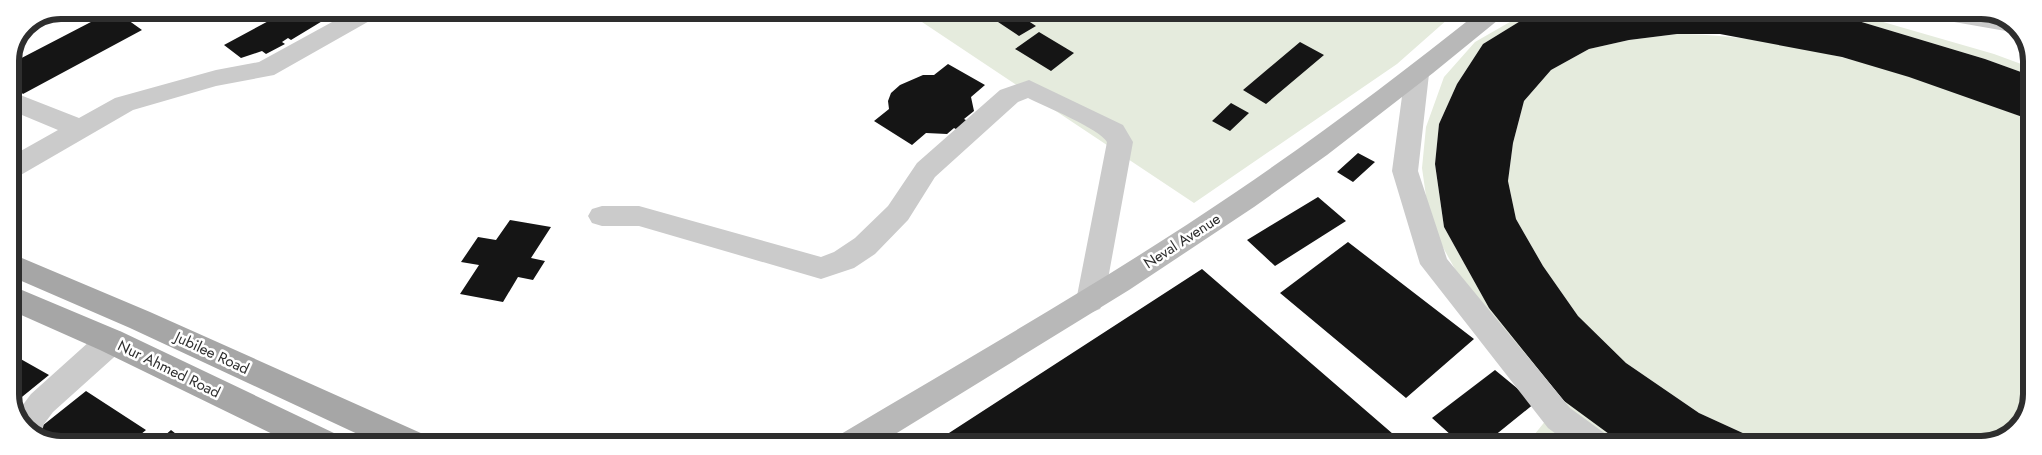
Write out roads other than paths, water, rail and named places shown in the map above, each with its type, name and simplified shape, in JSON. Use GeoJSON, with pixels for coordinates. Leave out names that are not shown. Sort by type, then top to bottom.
{"type":"FeatureCollection","features":[{"type":"Feature","properties":{"kind":"main road","name":"Neval Avenue"},"geometry":{"type":"LineString","coordinates":[[865,436],[1090,301],[1283,173],[1417,74],[1484,19]]}},
{"type":"Feature","properties":{"kind":"main road","name":"Jubilee Road"},"geometry":{"type":"LineString","coordinates":[[19,268],[140,320],[394,436]]}},
{"type":"Feature","properties":{"kind":"main road","name":"Nur Ahmed Road"},"geometry":{"type":"LineString","coordinates":[[19,301],[111,341],[308,436]]}},
{"type":"Feature","properties":{"kind":"street"},"geometry":{"type":"LineString","coordinates":[[19,164],[124,104],[216,78],[265,69],[276,65],[356,19]]}},
{"type":"Feature","properties":{"kind":"street"},"geometry":{"type":"LineString","coordinates":[[1417,74],[1405,171],[1434,264],[1559,418],[1584,436]]}},
{"type":"Feature","properties":{"kind":"street"},"geometry":{"type":"LineString","coordinates":[[602,216],[649,218],[821,268],[844,260],[865,246],[898,213],[926,170],[1009,96],[1020,89],[1029,88],[1114,131],[1120,142],[1090,301]]}},
{"type":"Feature","properties":{"kind":"street"},"geometry":{"type":"LineString","coordinates":[[19,104],[81,129]]}},
{"type":"Feature","properties":{"kind":"street"},"geometry":{"type":"LineString","coordinates":[[29,422],[42,403],[111,341]]}},
{"type":"Feature","properties":{"kind":"lane"},"geometry":{"type":"LineString","coordinates":[[1957,19],[2009,29]]}}]}
